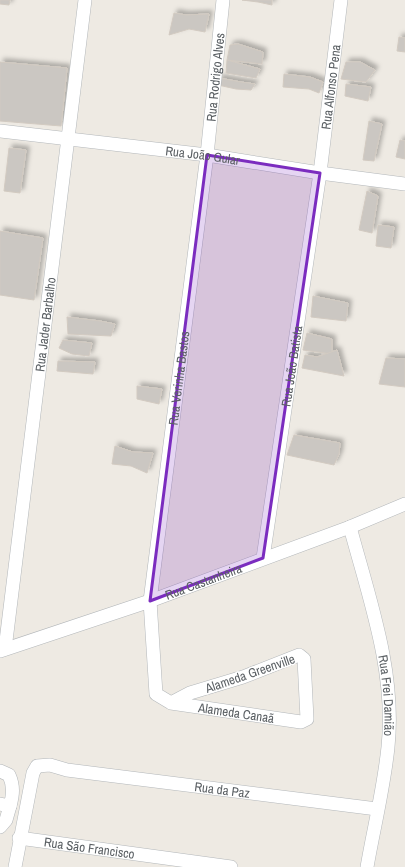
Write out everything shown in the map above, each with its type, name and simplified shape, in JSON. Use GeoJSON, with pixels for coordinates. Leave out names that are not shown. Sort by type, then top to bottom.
{"type":"FeatureCollection","features":[{"type":"Feature","properties":{"kind":"street","name":"Rua Jader Barbalho"},"geometry":{"type":"LineString","coordinates":[[2,650],[69,138],[85,0]]}},
{"type":"Feature","properties":{"kind":"street","name":"Rua Rodrigo Alves"},"geometry":{"type":"LineString","coordinates":[[208,155],[223,0]]}},
{"type":"Feature","properties":{"kind":"street","name":"Rua Alfonso Pena"},"geometry":{"type":"LineString","coordinates":[[320,173],[341,0]]}},
{"type":"Feature","properties":{"kind":"street","name":"Rua João Gular"},"geometry":{"type":"LineString","coordinates":[[0,131],[208,155],[320,173],[405,184]]}},
{"type":"Feature","properties":{"kind":"street","name":"Rua Verinha Bastos"},"geometry":{"type":"LineString","coordinates":[[171,703],[156,694],[150,601],[208,155]]}},
{"type":"Feature","properties":{"kind":"street","name":"Rua João Batista"},"geometry":{"type":"LineString","coordinates":[[263,558],[320,173]]}},
{"type":"Feature","properties":{"kind":"street","name":"Rua Castanheira"},"geometry":{"type":"LineString","coordinates":[[2,650],[150,601],[350,527],[405,504]]}},
{"type":"Feature","properties":{"kind":"street","name":"Rua Frei Damião"},"geometry":{"type":"LineString","coordinates":[[350,527],[379,633],[386,671],[389,712],[388,747],[367,867]]}},
{"type":"Feature","properties":{"kind":"street","name":"Alameda Greenville"},"geometry":{"type":"LineString","coordinates":[[171,703],[190,693],[243,677],[299,655],[304,659],[307,719],[301,722]]}},
{"type":"Feature","properties":{"kind":"street","name":"Alameda Canaã"},"geometry":{"type":"LineString","coordinates":[[171,703],[301,722]]}},
{"type":"Feature","properties":{"kind":"street","name":"Rua da Paz"},"geometry":{"type":"LineString","coordinates":[[20,838],[33,773],[37,766],[50,765],[67,770],[377,809]]}},
{"type":"Feature","properties":{"kind":"street"},"geometry":{"type":"LineString","coordinates":[[0,771],[9,775],[12,783],[5,805],[6,820],[0,827]]}},
{"type":"Feature","properties":{"kind":"street"},"geometry":{"type":"LineString","coordinates":[[15,867],[20,838]]}},
{"type":"Feature","properties":{"kind":"street","name":"Rua São Francisco"},"geometry":{"type":"LineString","coordinates":[[20,838],[231,867]]}},
{"type":"Feature","properties":{"kind":"highlighted area"},"geometry":{"type":"Polygon","coordinates":[[[207,155],[320,173],[263,558],[150,601],[207,155]]]}},
{"type":"Feature","properties":{"kind":"building"},"geometry":{"type":"Polygon","coordinates":[[[0,0],[10,0],[9,5],[0,4],[0,0]]]}},
{"type":"Feature","properties":{"kind":"building"},"geometry":{"type":"Polygon","coordinates":[[[242,0],[272,0],[272,5],[258,2],[242,0]]]}},
{"type":"Feature","properties":{"kind":"building"},"geometry":{"type":"Polygon","coordinates":[[[174,13],[186,15],[209,14],[205,32],[189,29],[169,35],[174,13]]]}},
{"type":"Feature","properties":{"kind":"building"},"geometry":{"type":"Polygon","coordinates":[[[399,37],[405,38],[405,52],[397,51],[399,37]]]}},
{"type":"Feature","properties":{"kind":"building"},"geometry":{"type":"Polygon","coordinates":[[[238,44],[263,52],[262,64],[227,60],[230,45],[238,44]]]}},
{"type":"Feature","properties":{"kind":"building"},"geometry":{"type":"Polygon","coordinates":[[[227,60],[260,69],[256,78],[226,73],[227,60]]]}},
{"type":"Feature","properties":{"kind":"building"},"geometry":{"type":"Polygon","coordinates":[[[0,62],[67,68],[61,126],[0,121],[0,62]]]}},
{"type":"Feature","properties":{"kind":"building"},"geometry":{"type":"Polygon","coordinates":[[[346,62],[360,62],[375,70],[366,82],[341,79],[346,62]]]}},
{"type":"Feature","properties":{"kind":"building"},"geometry":{"type":"Polygon","coordinates":[[[284,74],[310,77],[323,82],[319,93],[309,89],[283,87],[284,74]]]}},
{"type":"Feature","properties":{"kind":"building"},"geometry":{"type":"Polygon","coordinates":[[[219,78],[255,84],[251,90],[236,89],[218,85],[219,78]]]}},
{"type":"Feature","properties":{"kind":"building"},"geometry":{"type":"Polygon","coordinates":[[[346,84],[371,87],[368,101],[345,96],[346,84]]]}},
{"type":"Feature","properties":{"kind":"building"},"geometry":{"type":"Polygon","coordinates":[[[369,121],[382,124],[374,161],[363,160],[369,121]]]}},
{"type":"Feature","properties":{"kind":"building"},"geometry":{"type":"Polygon","coordinates":[[[400,140],[405,141],[405,159],[396,157],[400,140]]]}},
{"type":"Feature","properties":{"kind":"building"},"geometry":{"type":"Polygon","coordinates":[[[9,148],[26,150],[20,193],[4,191],[9,148]]]}},
{"type":"Feature","properties":{"kind":"building"},"geometry":{"type":"Polygon","coordinates":[[[367,191],[378,196],[372,233],[359,230],[367,191]]]}},
{"type":"Feature","properties":{"kind":"building"},"geometry":{"type":"Polygon","coordinates":[[[378,225],[394,227],[391,248],[376,246],[378,225]]]}},
{"type":"Feature","properties":{"kind":"building"},"geometry":{"type":"Polygon","coordinates":[[[0,231],[43,238],[34,300],[0,295],[0,231]]]}},
{"type":"Feature","properties":{"kind":"building"},"geometry":{"type":"Polygon","coordinates":[[[313,296],[348,303],[346,321],[311,317],[313,296]]]}},
{"type":"Feature","properties":{"kind":"building"},"geometry":{"type":"Polygon","coordinates":[[[67,317],[115,324],[111,336],[68,334],[67,317]]]}},
{"type":"Feature","properties":{"kind":"building"},"geometry":{"type":"Polygon","coordinates":[[[307,333],[332,339],[332,354],[303,350],[307,333]]]}},
{"type":"Feature","properties":{"kind":"building"},"geometry":{"type":"Polygon","coordinates":[[[63,340],[92,343],[89,356],[72,354],[59,348],[63,340]]]}},
{"type":"Feature","properties":{"kind":"building"},"geometry":{"type":"Polygon","coordinates":[[[337,350],[344,376],[302,368],[305,355],[317,357],[337,350]]]}},
{"type":"Feature","properties":{"kind":"building"},"geometry":{"type":"Polygon","coordinates":[[[386,358],[405,359],[405,387],[379,384],[386,358]]]}},
{"type":"Feature","properties":{"kind":"building"},"geometry":{"type":"Polygon","coordinates":[[[58,361],[95,362],[93,374],[57,371],[58,361]]]}},
{"type":"Feature","properties":{"kind":"building"},"geometry":{"type":"Polygon","coordinates":[[[137,386],[162,389],[159,404],[137,399],[137,386]]]}},
{"type":"Feature","properties":{"kind":"building"},"geometry":{"type":"Polygon","coordinates":[[[294,435],[340,443],[339,454],[334,465],[287,455],[294,435]]]}},
{"type":"Feature","properties":{"kind":"building"},"geometry":{"type":"Polygon","coordinates":[[[115,446],[133,452],[153,453],[147,473],[131,466],[112,464],[115,446]]]}}]}
